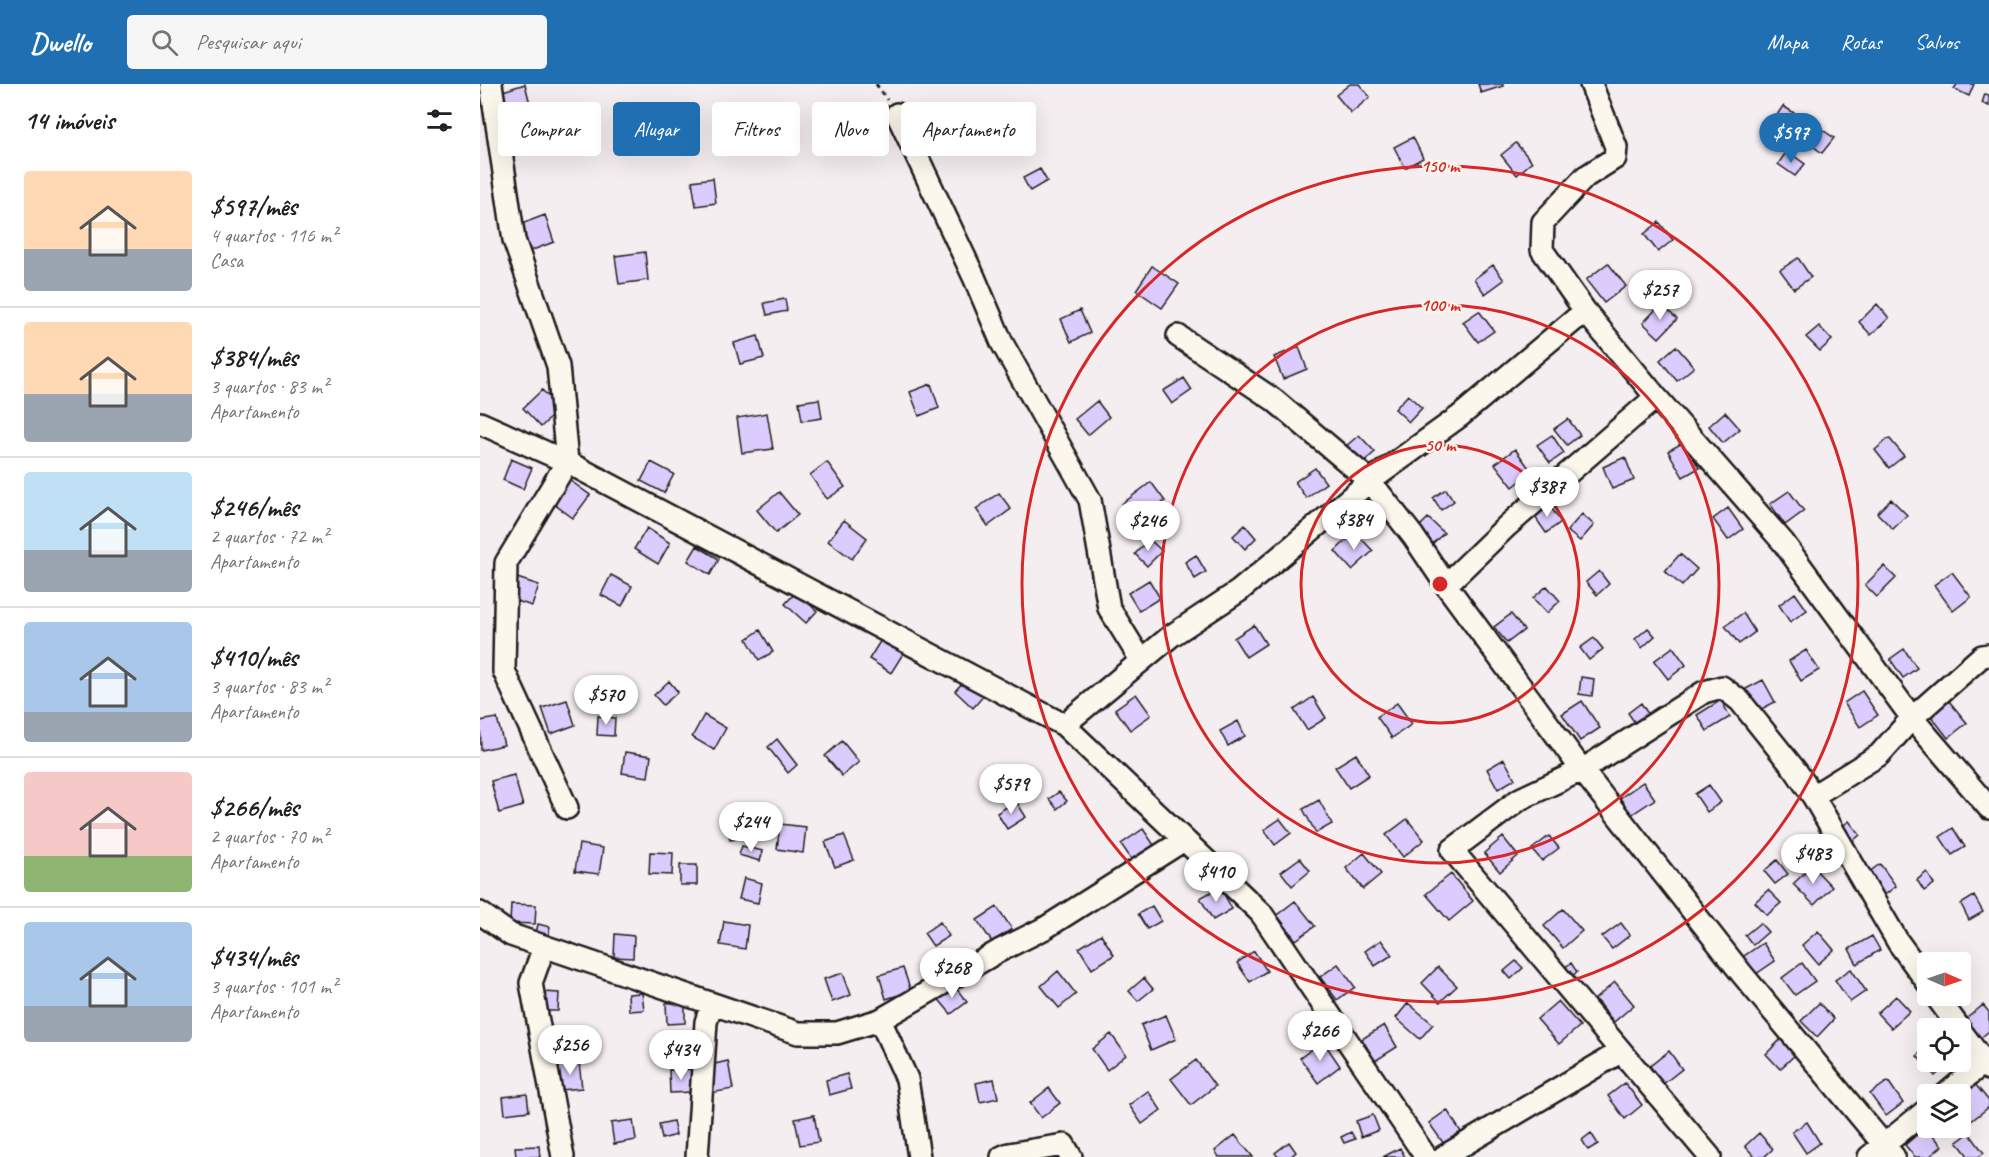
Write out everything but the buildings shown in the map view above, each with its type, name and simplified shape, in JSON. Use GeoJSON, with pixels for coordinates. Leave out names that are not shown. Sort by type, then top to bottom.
{"type":"FeatureCollection","features":[{"type":"Feature","properties":{"kind":"street"},"geometry":{"type":"LineString","coordinates":[[491,84],[514,240],[558,366],[567,462],[506,562],[504,671],[567,808]]}},
{"type":"Feature","properties":{"kind":"street"},"geometry":{"type":"LineString","coordinates":[[1591,84],[1617,147],[1615,158],[1585,177],[1543,222],[1542,250],[1585,311],[1783,542],[1912,718],[1989,808]]}},
{"type":"Feature","properties":{"kind":"street"},"geometry":{"type":"LineString","coordinates":[[897,114],[974,277],[1002,343],[1090,500],[1110,608],[1141,660]]}},
{"type":"Feature","properties":{"kind":"street"},"geometry":{"type":"LineString","coordinates":[[1064,725],[1171,636],[1239,591],[1370,481],[1460,416],[1585,311]]}},
{"type":"Feature","properties":{"kind":"street"},"geometry":{"type":"LineString","coordinates":[[1178,336],[1274,399],[1370,481],[1413,536],[1446,585],[1582,770],[1883,1153],[1917,1120]]}},
{"type":"Feature","properties":{"kind":"street"},"geometry":{"type":"LineString","coordinates":[[1446,585],[1507,526],[1656,396]]}},
{"type":"Feature","properties":{"kind":"street"},"geometry":{"type":"LineString","coordinates":[[480,423],[567,462],[1064,725],[1261,913],[1426,1157]]}},
{"type":"Feature","properties":{"kind":"street"},"geometry":{"type":"LineString","coordinates":[[1813,796],[1879,755],[1912,718],[1982,656],[1989,656]]}},
{"type":"Feature","properties":{"kind":"street"},"geometry":{"type":"LineString","coordinates":[[1710,1157],[1452,850],[1520,799],[1582,770],[1704,692],[1722,687],[1740,701],[1796,771],[1898,942],[1917,968]]}},
{"type":"Feature","properties":{"kind":"street"},"geometry":{"type":"LineString","coordinates":[[480,913],[511,935],[798,1033],[837,1033],[880,1020],[999,951],[1045,928],[1184,840]]}},
{"type":"Feature","properties":{"kind":"street"},"geometry":{"type":"LineString","coordinates":[[544,947],[531,983],[563,1157]]}},
{"type":"Feature","properties":{"kind":"street"},"geometry":{"type":"LineString","coordinates":[[698,1157],[706,1022],[712,1004]]}},
{"type":"Feature","properties":{"kind":"street"},"geometry":{"type":"LineString","coordinates":[[880,1020],[907,1079],[920,1157]]}},
{"type":"Feature","properties":{"kind":"street"},"geometry":{"type":"LineString","coordinates":[[1960,1084],[1987,1064],[1971,1043]]}},
{"type":"Feature","properties":{"kind":"street"},"geometry":{"type":"LineString","coordinates":[[1443,1157],[1620,1052]]}},
{"type":"Feature","properties":{"kind":"street"},"geometry":{"type":"LineString","coordinates":[[1002,1157],[1064,1145],[1071,1157]]}}]}
